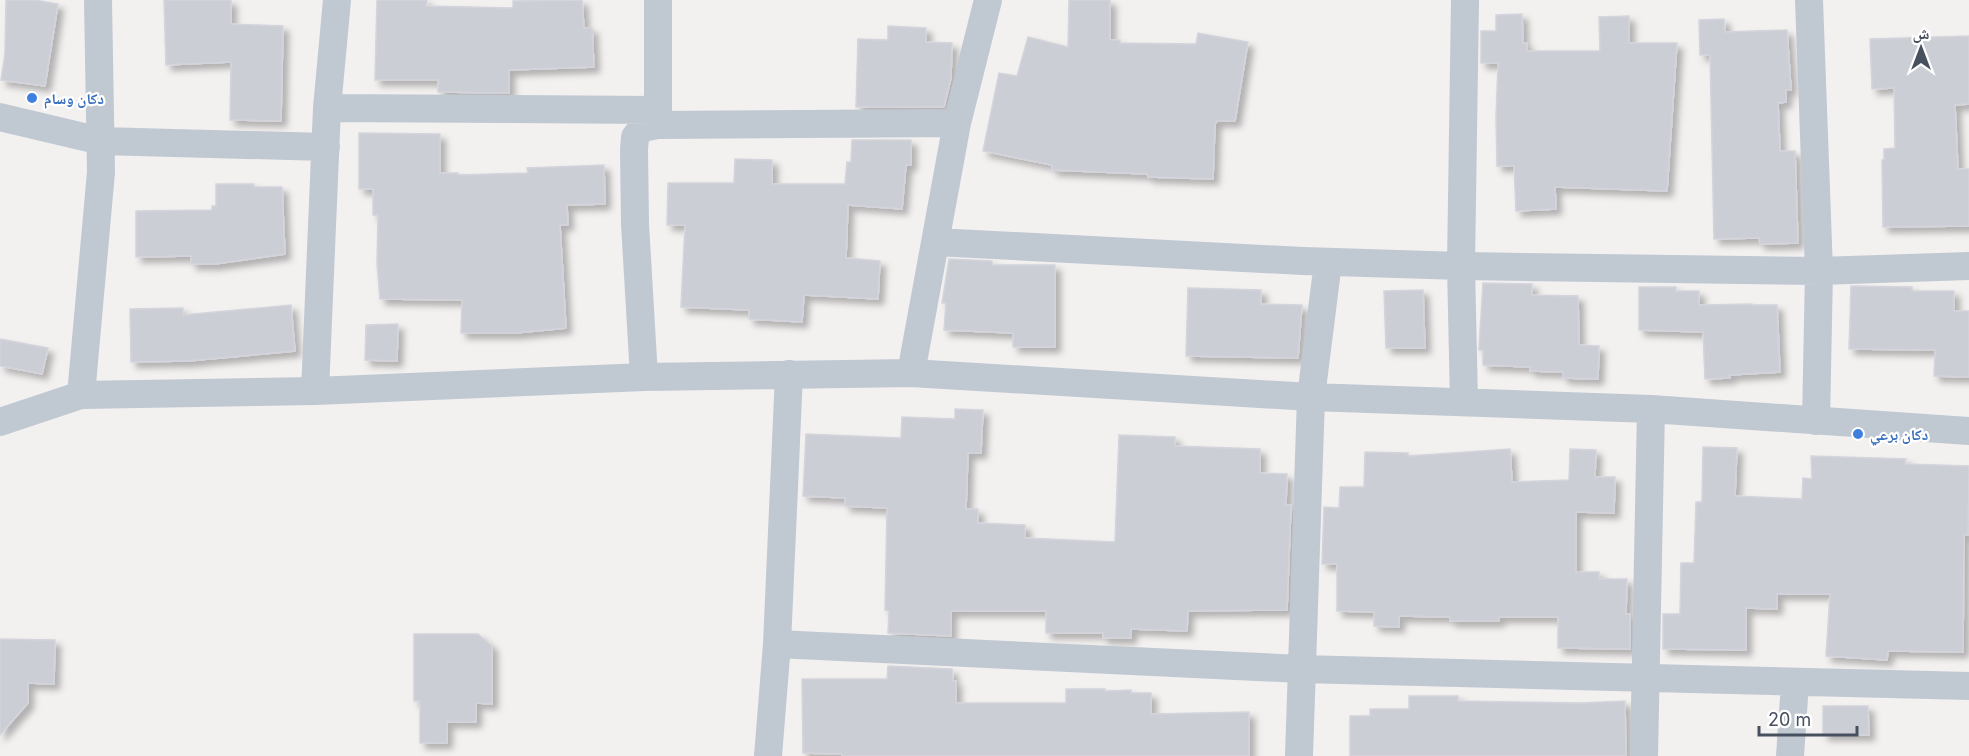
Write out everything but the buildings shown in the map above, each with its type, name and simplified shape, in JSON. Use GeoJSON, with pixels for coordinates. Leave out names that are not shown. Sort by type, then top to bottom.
{"type":"FeatureCollection","features":[{"type":"Feature","properties":{"kind":"street"},"geometry":{"type":"LineString","coordinates":[[81,395],[101,172],[98,0]]}},
{"type":"Feature","properties":{"kind":"street"},"geometry":{"type":"LineString","coordinates":[[315,391],[327,108],[337,0]]}},
{"type":"Feature","properties":{"kind":"street"},"geometry":{"type":"LineString","coordinates":[[658,0],[658,118]]}},
{"type":"Feature","properties":{"kind":"street"},"geometry":{"type":"LineString","coordinates":[[911,373],[957,123],[988,0]]}},
{"type":"Feature","properties":{"kind":"street"},"geometry":{"type":"LineString","coordinates":[[1464,0],[1461,266],[1464,402]]}},
{"type":"Feature","properties":{"kind":"street"},"geometry":{"type":"LineString","coordinates":[[1809,0],[1818,271],[1816,421]]}},
{"type":"Feature","properties":{"kind":"street"},"geometry":{"type":"LineString","coordinates":[[327,108],[658,118],[957,123]]}},
{"type":"Feature","properties":{"kind":"street"},"geometry":{"type":"LineString","coordinates":[[0,117],[101,141],[326,147]]}},
{"type":"Feature","properties":{"kind":"street"},"geometry":{"type":"LineString","coordinates":[[644,377],[635,225],[634,150],[635,137],[642,128],[658,118]]}},
{"type":"Feature","properties":{"kind":"street"},"geometry":{"type":"LineString","coordinates":[[936,242],[1328,262],[1461,266],[1818,271],[1969,266]]}},
{"type":"Feature","properties":{"kind":"street"},"geometry":{"type":"LineString","coordinates":[[1299,756],[1311,397],[1328,262]]}},
{"type":"Feature","properties":{"kind":"street"},"geometry":{"type":"LineString","coordinates":[[0,422],[81,395],[315,391],[644,377],[911,373],[1311,397],[1651,409],[1969,431]]}},
{"type":"Feature","properties":{"kind":"street"},"geometry":{"type":"LineString","coordinates":[[768,756],[777,644],[789,374]]}},
{"type":"Feature","properties":{"kind":"street"},"geometry":{"type":"LineString","coordinates":[[1644,756],[1651,409]]}},
{"type":"Feature","properties":{"kind":"street"},"geometry":{"type":"LineString","coordinates":[[777,644],[1301,669],[1969,686]]}},
{"type":"Feature","properties":{"kind":"street"},"geometry":{"type":"LineString","coordinates":[[1790,756],[1795,683]]}},
{"type":"Feature","properties":{"kind":"place","name":"دكان وسام"},"geometry":{"type":"Point","coordinates":[32,98]}},
{"type":"Feature","properties":{"kind":"place","name":"دكان برعي"},"geometry":{"type":"Point","coordinates":[1858,434]}}]}
